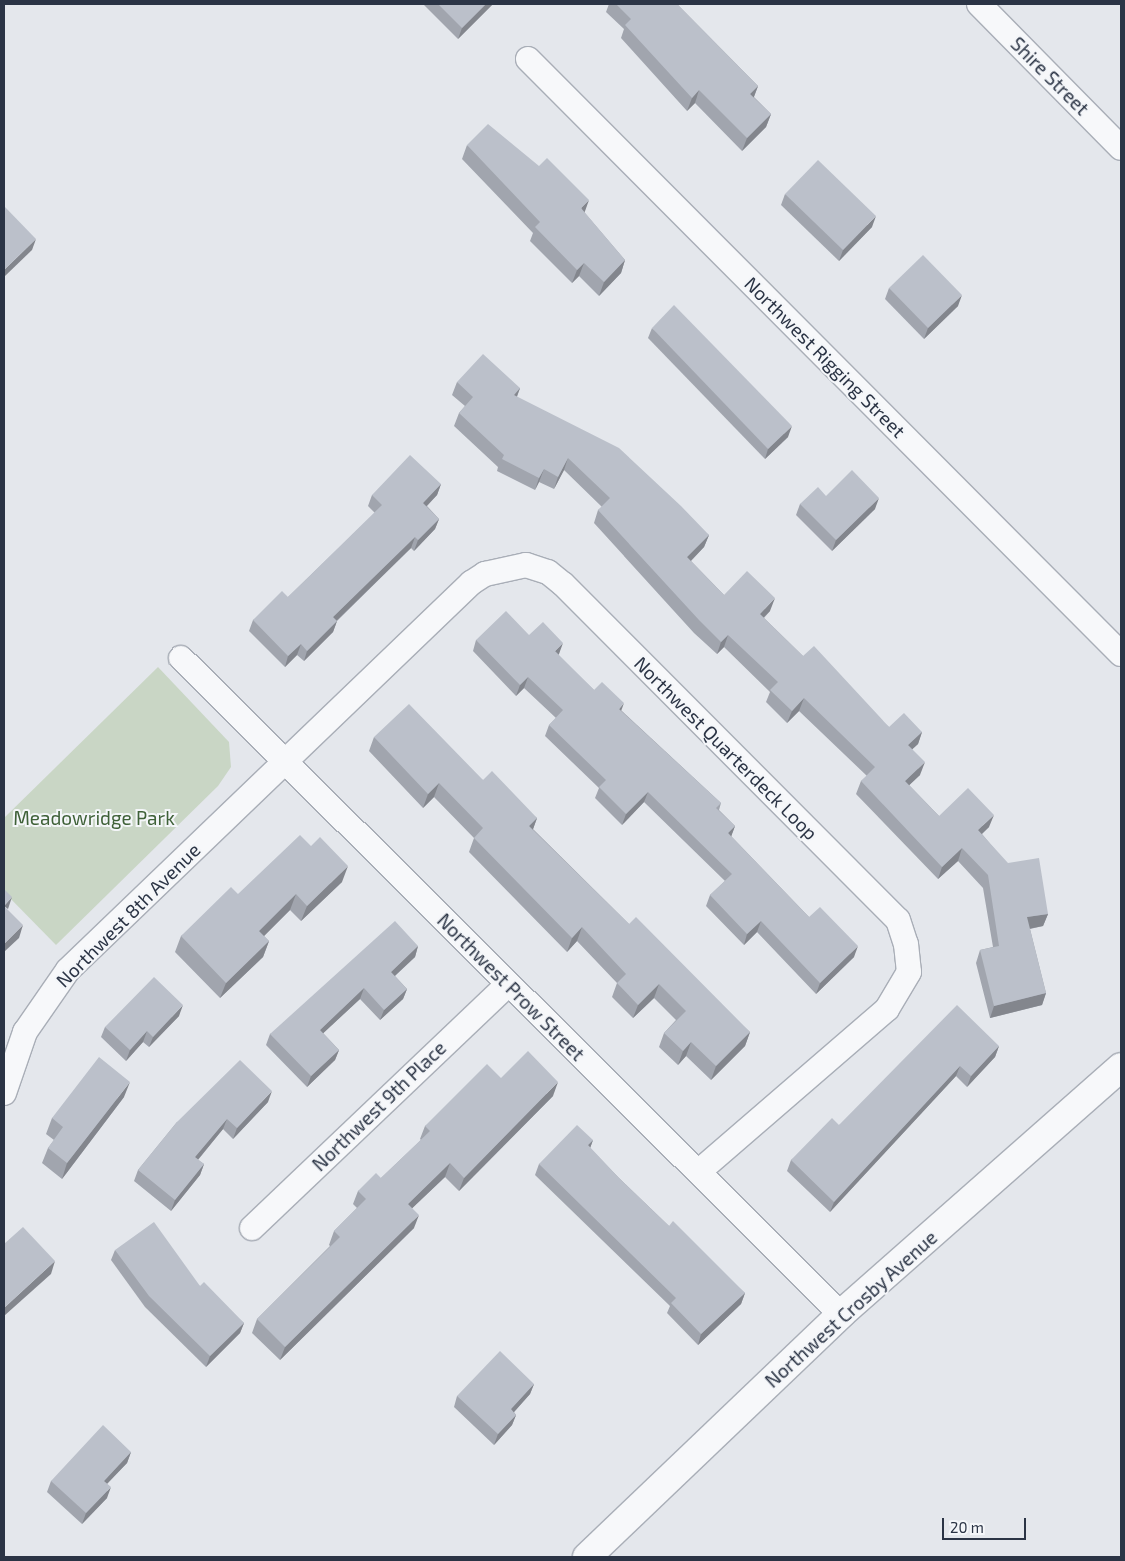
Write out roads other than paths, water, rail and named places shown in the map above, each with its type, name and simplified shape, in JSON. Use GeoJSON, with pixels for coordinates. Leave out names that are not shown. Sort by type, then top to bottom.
{"type":"FeatureCollection","features":[{"type":"Feature","properties":{"kind":"street","name":"Shire Street"},"geometry":{"type":"LineString","coordinates":[[979,4],[1121,148]]}},
{"type":"Feature","properties":{"kind":"street","name":"Northwest Rigging Street"},"geometry":{"type":"LineString","coordinates":[[528,59],[1121,654]]}},
{"type":"Feature","properties":{"kind":"street","name":"Northwest Quarterdeck Loop"},"geometry":{"type":"LineString","coordinates":[[286,762],[485,574],[526,565],[548,572],[563,584],[898,920],[906,944],[909,972],[887,1009],[699,1171]]}},
{"type":"Feature","properties":{"kind":"street","name":"Northwest Prow Street"},"geometry":{"type":"LineString","coordinates":[[182,658],[507,985],[699,1171],[841,1314]]}},
{"type":"Feature","properties":{"kind":"street","name":"Northwest 8th Avenue"},"geometry":{"type":"LineString","coordinates":[[4,1092],[25,1032],[68,970],[286,762]]}},
{"type":"Feature","properties":{"kind":"street","name":"Northwest 9th Place"},"geometry":{"type":"LineString","coordinates":[[252,1228],[507,985]]}},
{"type":"Feature","properties":{"kind":"street","name":"Northwest Crosby Avenue"},"geometry":{"type":"LineString","coordinates":[[587,1557],[841,1314],[1121,1067]]}},
{"type":"Feature","properties":{"kind":"park label","name":"Meadowridge Park"},"geometry":{"type":"Point","coordinates":[94,818]}}]}
